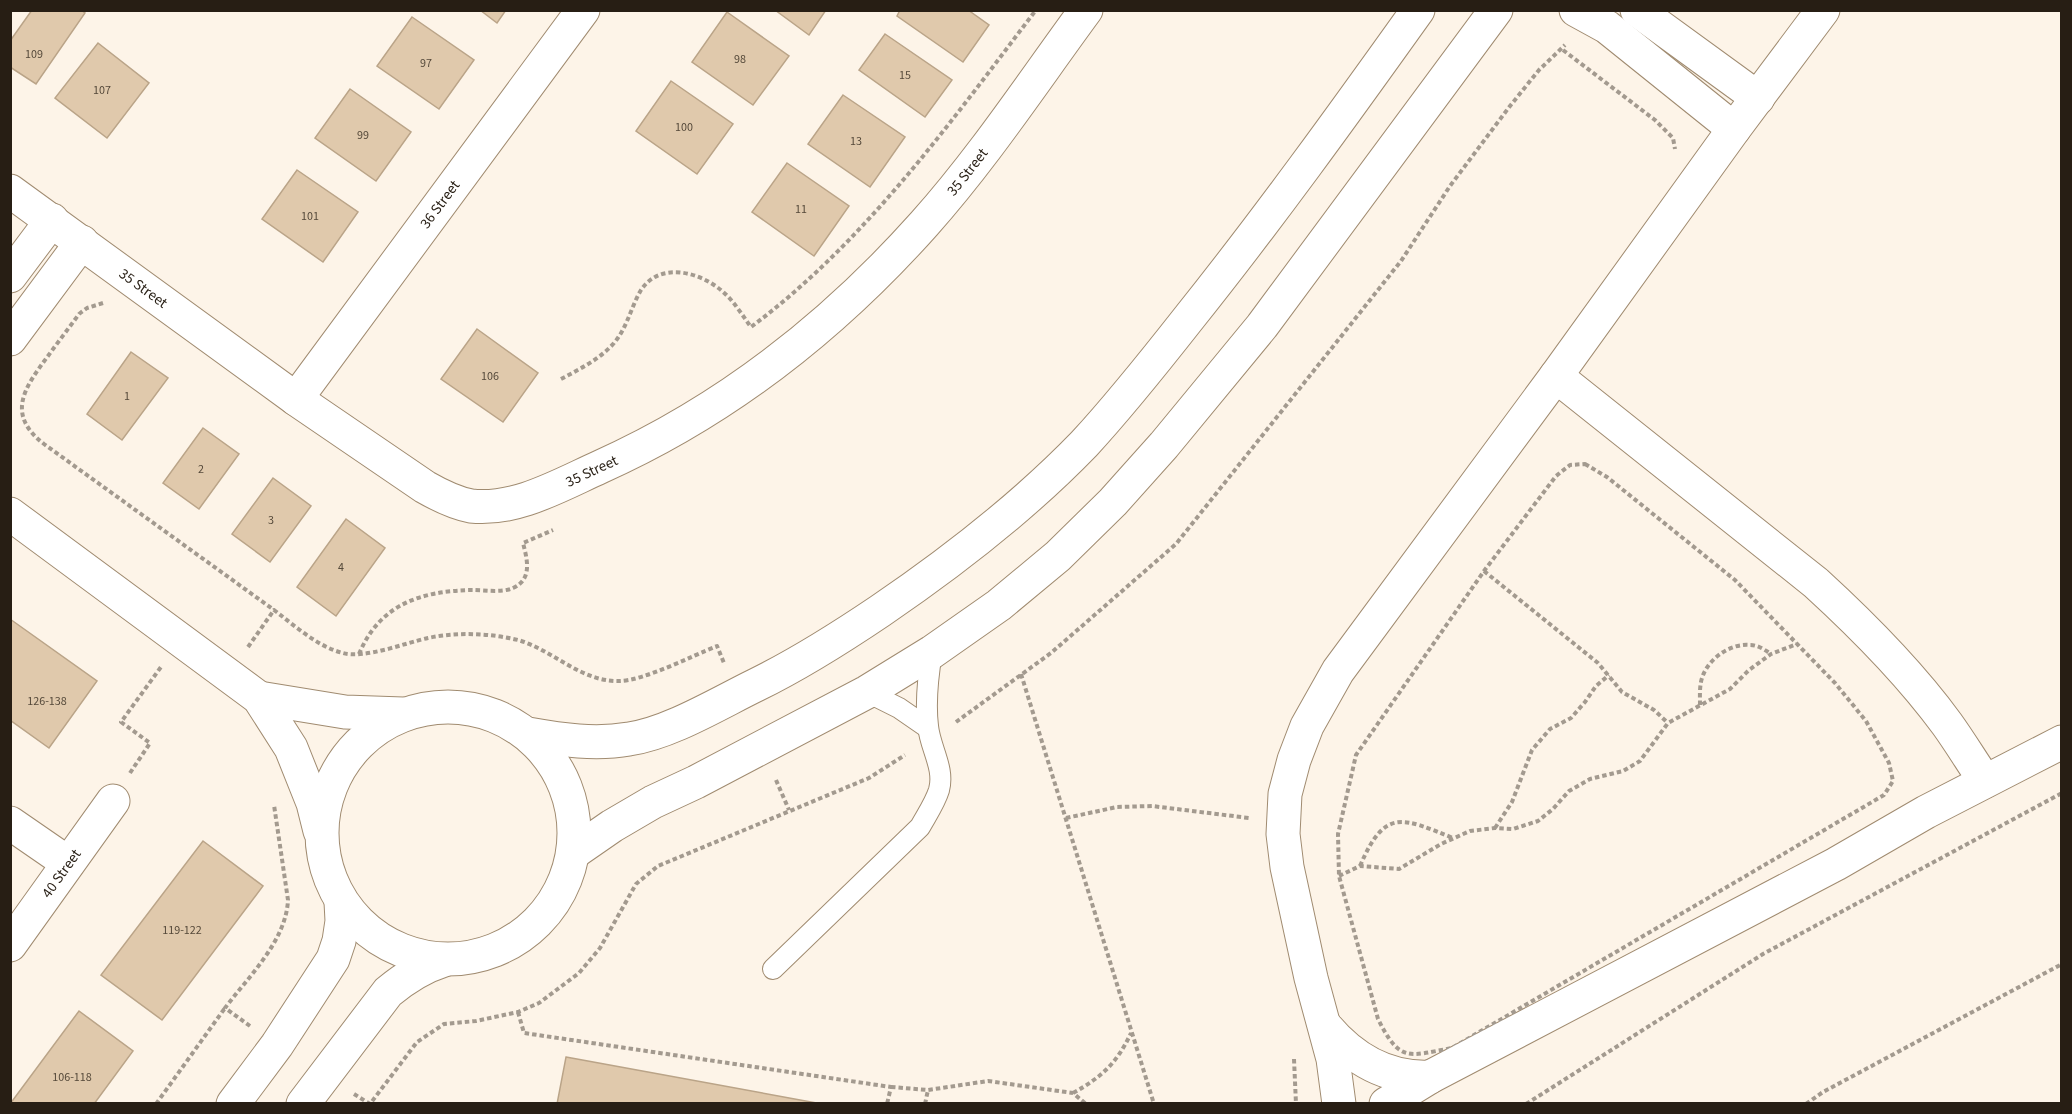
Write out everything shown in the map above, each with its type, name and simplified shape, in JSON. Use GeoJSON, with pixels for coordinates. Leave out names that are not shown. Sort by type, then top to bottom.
{"type":"FeatureCollection","features":[{"type":"Feature","properties":{"kind":"street","name":"36 Street"},"geometry":{"type":"LineString","coordinates":[[296,399],[583,10]]}},
{"type":"Feature","properties":{"kind":"street","name":"35 Street"},"geometry":{"type":"LineString","coordinates":[[10,190],[296,399],[425,487],[446,499],[470,506],[494,506],[545,492],[638,450],[728,396],[771,366],[852,298],[925,223],[959,182],[1086,10]]}},
{"type":"Feature","properties":{"kind":"street"},"geometry":{"type":"LineString","coordinates":[[528,734],[562,741],[597,742],[632,739],[664,729],[781,673],[846,634],[970,546],[1083,444],[1134,386],[1277,206],[1418,10]]}},
{"type":"Feature","properties":{"kind":"street"},"geometry":{"type":"LineString","coordinates":[[573,853],[612,826],[653,802],[696,782],[867,692],[932,652],[999,605],[1058,556],[1113,502],[1222,375],[1300,276],[1496,10]]}},
{"type":"Feature","properties":{"kind":"street"},"geometry":{"type":"LineString","coordinates":[[1576,10],[1606,27],[1734,129]]}},
{"type":"Feature","properties":{"kind":"street"},"geometry":{"type":"LineString","coordinates":[[1637,10],[1758,98]]}},
{"type":"Feature","properties":{"kind":"street"},"geometry":{"type":"LineString","coordinates":[[1339,1104],[1333,1059],[1311,978],[1287,867],[1283,834],[1285,794],[1294,760],[1307,726],[1338,671],[1823,10]]}},
{"type":"Feature","properties":{"kind":"street"},"geometry":{"type":"LineString","coordinates":[[10,276],[52,220]]}},
{"type":"Feature","properties":{"kind":"street"},"geometry":{"type":"LineString","coordinates":[[10,339],[82,243]]}},
{"type":"Feature","properties":{"kind":"street"},"geometry":{"type":"LineString","coordinates":[[1556,376],[1807,577],[1856,620],[1903,670],[1946,723],[1985,781]]}},
{"type":"Feature","properties":{"kind":"street"},"geometry":{"type":"LineString","coordinates":[[10,514],[260,698],[291,748],[313,803],[327,872],[341,902],[356,921],[375,937],[396,949],[420,957],[444,960],[470,958],[495,950],[518,938],[538,921],[555,901],[567,878],[573,853],[575,830],[573,808],[566,788],[557,767],[544,750],[528,734],[506,720],[455,706],[428,708],[403,714],[367,736],[344,760],[332,782],[326,798],[320,831]]}},
{"type":"Feature","properties":{"kind":"street"},"geometry":{"type":"LineString","coordinates":[[260,698],[345,712],[403,714]]}},
{"type":"Feature","properties":{"kind":"street"},"geometry":{"type":"LineString","coordinates":[[1386,1104],[1430,1077],[1836,864],[1926,812],[2061,742]]}},
{"type":"Feature","properties":{"kind":"street","name":"40 Street"},"geometry":{"type":"LineString","coordinates":[[10,945],[113,801]]}},
{"type":"Feature","properties":{"kind":"street"},"geometry":{"type":"LineString","coordinates":[[10,823],[68,863]]}},
{"type":"Feature","properties":{"kind":"street"},"geometry":{"type":"LineString","coordinates":[[233,1104],[277,1045],[333,959],[340,931],[341,902]]}},
{"type":"Feature","properties":{"kind":"street"},"geometry":{"type":"LineString","coordinates":[[303,1104],[388,992],[405,978],[424,967],[444,960]]}},
{"type":"Feature","properties":{"kind":"street"},"geometry":{"type":"LineString","coordinates":[[1326,1027],[1340,1044],[1359,1058],[1380,1069],[1418,1077],[1430,1077]]}},
{"type":"Feature","properties":{"kind":"lane"},"geometry":{"type":"LineString","coordinates":[[773,969],[920,827],[940,789],[939,764],[928,728],[927,690],[932,652]]}},
{"type":"Feature","properties":{"kind":"lane"},"geometry":{"type":"LineString","coordinates":[[867,692],[899,708],[928,728]]}},
{"type":"Feature","properties":{"kind":"path"},"geometry":{"type":"LineString","coordinates":[[561,379],[604,353],[616,341],[641,291],[647,282],[658,275],[682,272],[706,281],[734,303],[751,327],[783,303],[844,247],[875,212],[972,95],[1036,10]]}},
{"type":"Feature","properties":{"kind":"path"},"geometry":{"type":"LineString","coordinates":[[109,302],[96,304],[79,314],[28,383],[22,404],[27,426],[44,444],[274,610]]}},
{"type":"Feature","properties":{"kind":"path"},"geometry":{"type":"LineString","coordinates":[[1585,464],[1607,477],[1735,580],[1835,683],[1866,721],[1889,763],[1893,781],[1884,795],[1452,1048],[1414,1054],[1397,1050],[1378,1019],[1339,876],[1338,834],[1356,755],[1484,571],[1556,476],[1570,465],[1585,464]]}},
{"type":"Feature","properties":{"kind":"path"},"geometry":{"type":"LineString","coordinates":[[358,655],[374,628],[389,613],[406,602],[424,595],[505,590],[520,583],[526,576],[528,567],[523,543],[556,529],[545,492]]}},
{"type":"Feature","properties":{"kind":"path"},"geometry":{"type":"LineString","coordinates":[[1484,571],[1598,663],[1622,692],[1654,710],[1668,723]]}},
{"type":"Feature","properties":{"kind":"path"},"geometry":{"type":"LineString","coordinates":[[1700,705],[1700,687],[1704,673],[1714,658],[1736,647],[1749,644],[1772,654]]}},
{"type":"Feature","properties":{"kind":"path"},"geometry":{"type":"LineString","coordinates":[[1339,876],[1360,866],[1399,869],[1453,838],[1470,831],[1495,828],[1513,829],[1538,821],[1553,809],[1569,791],[1590,779],[1623,771],[1640,761],[1668,723],[1730,689],[1749,670],[1772,654],[1797,644]]}},
{"type":"Feature","properties":{"kind":"path"},"geometry":{"type":"LineString","coordinates":[[113,801],[150,743],[121,722],[161,666]]}},
{"type":"Feature","properties":{"kind":"path"},"geometry":{"type":"LineString","coordinates":[[1022,674],[1154,1104]]}},
{"type":"Feature","properties":{"kind":"path"},"geometry":{"type":"LineString","coordinates":[[1495,828],[1512,802],[1532,750],[1550,729],[1571,718],[1586,702],[1596,686],[1609,675]]}},
{"type":"Feature","properties":{"kind":"path"},"geometry":{"type":"LineString","coordinates":[[1526,1104],[1763,954],[2061,793]]}},
{"type":"Feature","properties":{"kind":"path"},"geometry":{"type":"LineString","coordinates":[[1066,818],[1117,807],[1152,806],[1248,818]]}},
{"type":"Feature","properties":{"kind":"path"},"geometry":{"type":"LineString","coordinates":[[1360,866],[1368,847],[1377,834],[1394,823],[1413,822],[1453,838]]}},
{"type":"Feature","properties":{"kind":"path"},"geometry":{"type":"LineString","coordinates":[[1806,1104],[1823,1092],[2061,964]]}},
{"type":"Feature","properties":{"kind":"path"},"geometry":{"type":"LineString","coordinates":[[156,1104],[225,1008]]}},
{"type":"Feature","properties":{"kind":"path"},"geometry":{"type":"LineString","coordinates":[[518,1012],[524,1033],[891,1087],[928,1090],[988,1081],[1073,1093],[1086,1104]]}},
{"type":"Feature","properties":{"kind":"path"},"geometry":{"type":"LineString","coordinates":[[1073,1093],[1093,1082],[1112,1066],[1132,1032]]}},
{"type":"Feature","properties":{"kind":"path"},"geometry":{"type":"LineString","coordinates":[[887,1104],[891,1087]]}},
{"type":"Feature","properties":{"kind":"path"},"geometry":{"type":"LineString","coordinates":[[925,1104],[928,1090]]}},
{"type":"Feature","properties":{"kind":"building"},"geometry":{"type":"Polygon","coordinates":[[[32,10],[81,10],[85,13],[36,84],[10,67],[10,41],[32,10]]]}},
{"type":"Feature","properties":{"kind":"building"},"geometry":{"type":"Polygon","coordinates":[[[480,10],[506,10],[497,23],[480,10]]]}},
{"type":"Feature","properties":{"kind":"building"},"geometry":{"type":"Polygon","coordinates":[[[775,10],[826,10],[809,35],[775,10]]]}},
{"type":"Feature","properties":{"kind":"building"},"geometry":{"type":"Polygon","coordinates":[[[900,10],[968,10],[989,25],[963,62],[897,16],[900,10]]]}},
{"type":"Feature","properties":{"kind":"building"},"geometry":{"type":"Polygon","coordinates":[[[727,12],[789,56],[753,105],[692,62],[727,12]]]}},
{"type":"Feature","properties":{"kind":"building"},"geometry":{"type":"Polygon","coordinates":[[[412,17],[474,60],[439,109],[377,66],[412,17]]]}},
{"type":"Feature","properties":{"kind":"building"},"geometry":{"type":"Polygon","coordinates":[[[885,34],[952,80],[925,117],[859,70],[885,34]]]}},
{"type":"Feature","properties":{"kind":"building"},"geometry":{"type":"Polygon","coordinates":[[[98,43],[149,83],[107,138],[55,98],[98,43]]]}},
{"type":"Feature","properties":{"kind":"building"},"geometry":{"type":"Polygon","coordinates":[[[671,81],[733,124],[697,174],[636,131],[671,81]]]}},
{"type":"Feature","properties":{"kind":"building"},"geometry":{"type":"Polygon","coordinates":[[[350,89],[411,132],[376,181],[315,138],[350,89]]]}},
{"type":"Feature","properties":{"kind":"building"},"geometry":{"type":"Polygon","coordinates":[[[843,95],[905,137],[870,187],[808,144],[843,95]]]}},
{"type":"Feature","properties":{"kind":"building"},"geometry":{"type":"Polygon","coordinates":[[[787,163],[849,206],[814,256],[752,212],[787,163]]]}},
{"type":"Feature","properties":{"kind":"building"},"geometry":{"type":"Polygon","coordinates":[[[297,170],[358,212],[323,262],[262,219],[297,170]]]}},
{"type":"Feature","properties":{"kind":"building"},"geometry":{"type":"Polygon","coordinates":[[[477,329],[538,373],[503,422],[441,379],[477,329]]]}},
{"type":"Feature","properties":{"kind":"building"},"geometry":{"type":"Polygon","coordinates":[[[131,352],[168,378],[122,440],[87,414],[131,352]]]}},
{"type":"Feature","properties":{"kind":"building"},"geometry":{"type":"Polygon","coordinates":[[[203,428],[239,454],[199,509],[163,483],[203,428]]]}},
{"type":"Feature","properties":{"kind":"building"},"geometry":{"type":"Polygon","coordinates":[[[273,478],[311,506],[270,562],[232,534],[273,478]]]}},
{"type":"Feature","properties":{"kind":"building"},"geometry":{"type":"Polygon","coordinates":[[[346,519],[385,548],[336,616],[297,587],[346,519]]]}},
{"type":"Feature","properties":{"kind":"building"},"geometry":{"type":"Polygon","coordinates":[[[10,619],[97,681],[49,748],[10,720],[10,619]]]}},
{"type":"Feature","properties":{"kind":"building"},"geometry":{"type":"Polygon","coordinates":[[[203,841],[263,886],[162,1020],[101,975],[203,841]]]}},
{"type":"Feature","properties":{"kind":"building"},"geometry":{"type":"Polygon","coordinates":[[[79,1011],[133,1051],[94,1104],[10,1104],[79,1011]]]}},
{"type":"Feature","properties":{"kind":"building"},"geometry":{"type":"Polygon","coordinates":[[[566,1057],[822,1104],[557,1104],[566,1057]]]}}]}
